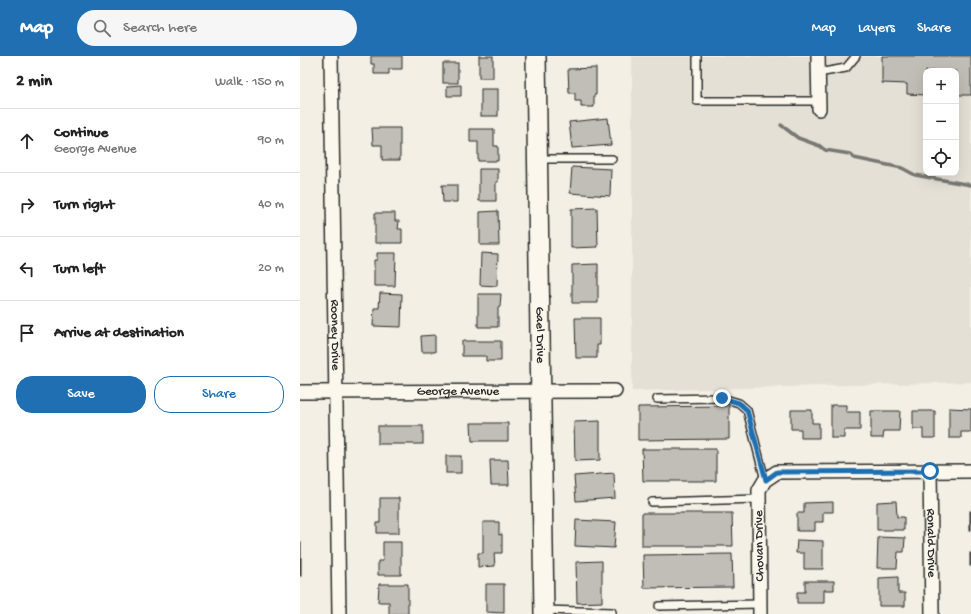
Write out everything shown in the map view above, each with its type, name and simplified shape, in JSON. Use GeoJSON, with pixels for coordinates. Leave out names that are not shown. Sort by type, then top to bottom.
{"type":"FeatureCollection","features":[{"type":"Feature","properties":{"kind":"street","name":"Rooney Drive"},"geometry":{"type":"LineString","coordinates":[[331,56],[339,614]]}},
{"type":"Feature","properties":{"kind":"street","name":"Gael Drive"},"geometry":{"type":"LineString","coordinates":[[536,56],[544,612]]}},
{"type":"Feature","properties":{"kind":"street"},"geometry":{"type":"LineString","coordinates":[[818,56],[819,105]]}},
{"type":"Feature","properties":{"kind":"street","name":"George Avenue"},"geometry":{"type":"LineString","coordinates":[[300,392],[615,391]]}},
{"type":"Feature","properties":{"kind":"street","name":"Ronald Drive"},"geometry":{"type":"LineString","coordinates":[[930,471],[932,614]]}},
{"type":"Feature","properties":{"kind":"street"},"geometry":{"type":"LineString","coordinates":[[766,480],[777,472],[971,471]]}},
{"type":"Feature","properties":{"kind":"street","name":"Chovan Drive"},"geometry":{"type":"LineString","coordinates":[[760,609],[759,490],[766,480]]}},
{"type":"Feature","properties":{"kind":"lane"},"geometry":{"type":"LineString","coordinates":[[697,56],[697,101],[819,105]]}},
{"type":"Feature","properties":{"kind":"lane"},"geometry":{"type":"LineString","coordinates":[[818,73],[846,68],[856,56]]}},
{"type":"Feature","properties":{"kind":"lane"},"geometry":{"type":"LineString","coordinates":[[537,159],[612,159]]}},
{"type":"Feature","properties":{"kind":"lane"},"geometry":{"type":"LineString","coordinates":[[658,399],[722,398],[739,403],[747,410],[766,480]]}},
{"type":"Feature","properties":{"kind":"lane"},"geometry":{"type":"LineString","coordinates":[[652,502],[759,499]]}},
{"type":"Feature","properties":{"kind":"lane"},"geometry":{"type":"LineString","coordinates":[[660,606],[760,609]]}},
{"type":"Feature","properties":{"kind":"lane"},"geometry":{"type":"LineString","coordinates":[[544,612],[612,612]]}},
{"type":"Feature","properties":{"kind":"shaded area"},"geometry":{"type":"Polygon","coordinates":[[[632,56],[971,56],[971,382],[632,391],[632,56]]]}},
{"type":"Feature","properties":{"kind":"building"},"geometry":{"type":"Polygon","coordinates":[[[371,56],[402,56],[402,69],[389,69],[389,74],[374,74],[374,64],[371,64],[371,56]]]}},
{"type":"Feature","properties":{"kind":"building"},"geometry":{"type":"Polygon","coordinates":[[[479,56],[493,56],[493,78],[479,78],[479,56]]]}},
{"type":"Feature","properties":{"kind":"building"},"geometry":{"type":"Polygon","coordinates":[[[882,56],[971,56],[971,95],[959,95],[959,68],[923,68],[923,95],[907,94],[907,84],[882,83],[882,56]]]}},
{"type":"Feature","properties":{"kind":"building"},"geometry":{"type":"Polygon","coordinates":[[[443,63],[458,63],[458,83],[443,83],[443,63]]]}},
{"type":"Feature","properties":{"kind":"building"},"geometry":{"type":"Polygon","coordinates":[[[596,68],[596,95],[594,95],[594,107],[581,107],[581,101],[575,101],[575,93],[569,93],[568,69],[596,68]]]}},
{"type":"Feature","properties":{"kind":"building"},"geometry":{"type":"Polygon","coordinates":[[[461,85],[461,96],[447,96],[447,86],[461,85]]]}},
{"type":"Feature","properties":{"kind":"building"},"geometry":{"type":"Polygon","coordinates":[[[481,89],[498,89],[498,116],[481,116],[481,89]]]}},
{"type":"Feature","properties":{"kind":"building"},"geometry":{"type":"Polygon","coordinates":[[[608,118],[611,145],[572,148],[569,122],[608,118]]]}},
{"type":"Feature","properties":{"kind":"building"},"geometry":{"type":"Polygon","coordinates":[[[372,128],[400,128],[400,160],[382,160],[382,145],[373,145],[372,128]]]}},
{"type":"Feature","properties":{"kind":"building"},"geometry":{"type":"Polygon","coordinates":[[[470,129],[494,129],[494,146],[498,146],[498,161],[478,161],[478,142],[470,142],[470,129]]]}},
{"type":"Feature","properties":{"kind":"building"},"geometry":{"type":"Polygon","coordinates":[[[572,167],[611,169],[610,196],[570,193],[572,167]]]}},
{"type":"Feature","properties":{"kind":"building"},"geometry":{"type":"Polygon","coordinates":[[[479,169],[498,169],[496,201],[479,201],[479,169]]]}},
{"type":"Feature","properties":{"kind":"building"},"geometry":{"type":"Polygon","coordinates":[[[442,185],[457,185],[457,202],[443,202],[442,185]]]}},
{"type":"Feature","properties":{"kind":"building"},"geometry":{"type":"Polygon","coordinates":[[[597,208],[598,247],[571,248],[571,209],[597,208]]]}},
{"type":"Feature","properties":{"kind":"building"},"geometry":{"type":"Polygon","coordinates":[[[498,211],[499,245],[480,245],[480,212],[498,211]]]}},
{"type":"Feature","properties":{"kind":"building"},"geometry":{"type":"Polygon","coordinates":[[[375,213],[395,213],[395,221],[399,221],[398,229],[402,229],[402,243],[375,243],[375,213]]]}},
{"type":"Feature","properties":{"kind":"building"},"geometry":{"type":"Polygon","coordinates":[[[377,253],[396,253],[395,286],[374,286],[374,260],[377,260],[377,253]]]}},
{"type":"Feature","properties":{"kind":"building"},"geometry":{"type":"Polygon","coordinates":[[[481,253],[498,254],[497,286],[480,285],[481,253]]]}},
{"type":"Feature","properties":{"kind":"building"},"geometry":{"type":"Polygon","coordinates":[[[598,264],[598,303],[572,303],[572,265],[598,264]]]}},
{"type":"Feature","properties":{"kind":"building"},"geometry":{"type":"Polygon","coordinates":[[[380,293],[402,294],[401,327],[373,326],[374,308],[379,308],[380,293]]]}},
{"type":"Feature","properties":{"kind":"building"},"geometry":{"type":"Polygon","coordinates":[[[478,294],[501,294],[500,307],[498,308],[498,327],[478,327],[478,294]]]}},
{"type":"Feature","properties":{"kind":"building"},"geometry":{"type":"Polygon","coordinates":[[[575,318],[600,318],[600,345],[597,345],[597,358],[576,358],[575,318]]]}},
{"type":"Feature","properties":{"kind":"building"},"geometry":{"type":"Polygon","coordinates":[[[435,335],[435,352],[422,352],[421,336],[435,335]]]}},
{"type":"Feature","properties":{"kind":"building"},"geometry":{"type":"Polygon","coordinates":[[[462,341],[501,341],[501,361],[486,361],[486,356],[462,356],[462,341]]]}},
{"type":"Feature","properties":{"kind":"building"},"geometry":{"type":"Polygon","coordinates":[[[831,405],[846,405],[846,412],[860,412],[860,430],[844,430],[844,438],[831,438],[831,405]]]}},
{"type":"Feature","properties":{"kind":"building"},"geometry":{"type":"Polygon","coordinates":[[[729,406],[729,439],[638,440],[638,407],[729,406]]]}},
{"type":"Feature","properties":{"kind":"building"},"geometry":{"type":"Polygon","coordinates":[[[949,408],[971,409],[971,432],[961,432],[961,438],[949,438],[949,408]]]}},
{"type":"Feature","properties":{"kind":"building"},"geometry":{"type":"Polygon","coordinates":[[[791,410],[812,410],[812,423],[819,423],[819,438],[801,438],[801,429],[791,429],[791,410]]]}},
{"type":"Feature","properties":{"kind":"building"},"geometry":{"type":"Polygon","coordinates":[[[871,411],[900,411],[899,431],[884,431],[883,438],[871,438],[871,411]]]}},
{"type":"Feature","properties":{"kind":"building"},"geometry":{"type":"Polygon","coordinates":[[[913,411],[935,411],[935,438],[923,438],[923,429],[913,429],[913,411]]]}},
{"type":"Feature","properties":{"kind":"building"},"geometry":{"type":"Polygon","coordinates":[[[600,421],[600,460],[575,461],[574,422],[600,421]]]}},
{"type":"Feature","properties":{"kind":"building"},"geometry":{"type":"Polygon","coordinates":[[[471,423],[508,423],[508,441],[472,441],[471,423]]]}},
{"type":"Feature","properties":{"kind":"building"},"geometry":{"type":"Polygon","coordinates":[[[378,426],[423,426],[423,444],[378,444],[378,426]]]}},
{"type":"Feature","properties":{"kind":"building"},"geometry":{"type":"Polygon","coordinates":[[[642,449],[716,449],[716,481],[643,481],[642,449]]]}},
{"type":"Feature","properties":{"kind":"building"},"geometry":{"type":"Polygon","coordinates":[[[446,456],[461,456],[461,473],[446,473],[446,456]]]}},
{"type":"Feature","properties":{"kind":"building"},"geometry":{"type":"Polygon","coordinates":[[[490,460],[508,460],[509,485],[491,485],[490,460]]]}},
{"type":"Feature","properties":{"kind":"building"},"geometry":{"type":"Polygon","coordinates":[[[614,473],[615,498],[576,501],[574,476],[614,473]]]}},
{"type":"Feature","properties":{"kind":"building"},"geometry":{"type":"Polygon","coordinates":[[[380,498],[399,498],[399,533],[377,533],[377,523],[380,523],[380,498]]]}},
{"type":"Feature","properties":{"kind":"building"},"geometry":{"type":"Polygon","coordinates":[[[896,501],[897,517],[904,517],[904,530],[877,530],[877,502],[896,501]]]}},
{"type":"Feature","properties":{"kind":"building"},"geometry":{"type":"Polygon","coordinates":[[[833,502],[833,512],[823,512],[823,522],[815,522],[815,531],[797,531],[797,513],[804,513],[804,503],[833,502]]]}},
{"type":"Feature","properties":{"kind":"building"},"geometry":{"type":"Polygon","coordinates":[[[971,511],[971,530],[970,530],[971,511]]]}},
{"type":"Feature","properties":{"kind":"building"},"geometry":{"type":"Polygon","coordinates":[[[642,513],[732,513],[733,546],[642,546],[642,513]]]}},
{"type":"Feature","properties":{"kind":"building"},"geometry":{"type":"Polygon","coordinates":[[[576,520],[616,522],[614,548],[575,546],[576,520]]]}},
{"type":"Feature","properties":{"kind":"building"},"geometry":{"type":"Polygon","coordinates":[[[483,522],[499,522],[499,535],[502,534],[502,553],[494,553],[495,566],[478,567],[478,553],[483,553],[483,522]]]}},
{"type":"Feature","properties":{"kind":"building"},"geometry":{"type":"Polygon","coordinates":[[[878,537],[905,538],[904,552],[898,552],[897,568],[877,568],[878,537]]]}},
{"type":"Feature","properties":{"kind":"building"},"geometry":{"type":"Polygon","coordinates":[[[797,540],[823,541],[823,569],[804,569],[804,553],[796,553],[797,540]]]}},
{"type":"Feature","properties":{"kind":"building"},"geometry":{"type":"Polygon","coordinates":[[[301,542],[301,576],[300,576],[301,542]]]}},
{"type":"Feature","properties":{"kind":"building"},"geometry":{"type":"Polygon","coordinates":[[[383,542],[401,542],[401,575],[378,575],[378,561],[383,561],[383,542]]]}},
{"type":"Feature","properties":{"kind":"building"},"geometry":{"type":"Polygon","coordinates":[[[971,553],[971,566],[970,566],[971,553]]]}},
{"type":"Feature","properties":{"kind":"building"},"geometry":{"type":"Polygon","coordinates":[[[732,554],[733,587],[644,588],[643,555],[732,554]]]}},
{"type":"Feature","properties":{"kind":"building"},"geometry":{"type":"Polygon","coordinates":[[[602,561],[602,602],[577,603],[576,562],[602,561]]]}},
{"type":"Feature","properties":{"kind":"building"},"geometry":{"type":"Polygon","coordinates":[[[898,577],[898,593],[905,593],[905,606],[879,606],[879,578],[898,577]]]}},
{"type":"Feature","properties":{"kind":"building"},"geometry":{"type":"Polygon","coordinates":[[[805,581],[834,581],[834,590],[824,590],[824,603],[797,603],[797,592],[805,592],[805,581]]]}},
{"type":"Feature","properties":{"kind":"building"},"geometry":{"type":"Polygon","coordinates":[[[379,584],[408,584],[408,614],[389,614],[389,602],[378,602],[379,584]]]}},
{"type":"Feature","properties":{"kind":"building"},"geometry":{"type":"Polygon","coordinates":[[[486,584],[504,584],[504,613],[486,612],[486,584]]]}},
{"type":"Feature","properties":{"kind":"waterway"},"geometry":{"type":"LineString","coordinates":[[781,125],[798,138],[820,146],[825,150],[850,154],[854,158],[902,168],[915,175],[971,185]]}},
{"type":"Feature","properties":{"kind":"route"},"geometry":{"type":"LineString","coordinates":[[722,398],[739,403],[747,410],[766,480],[777,472],[930,471]]}}]}
